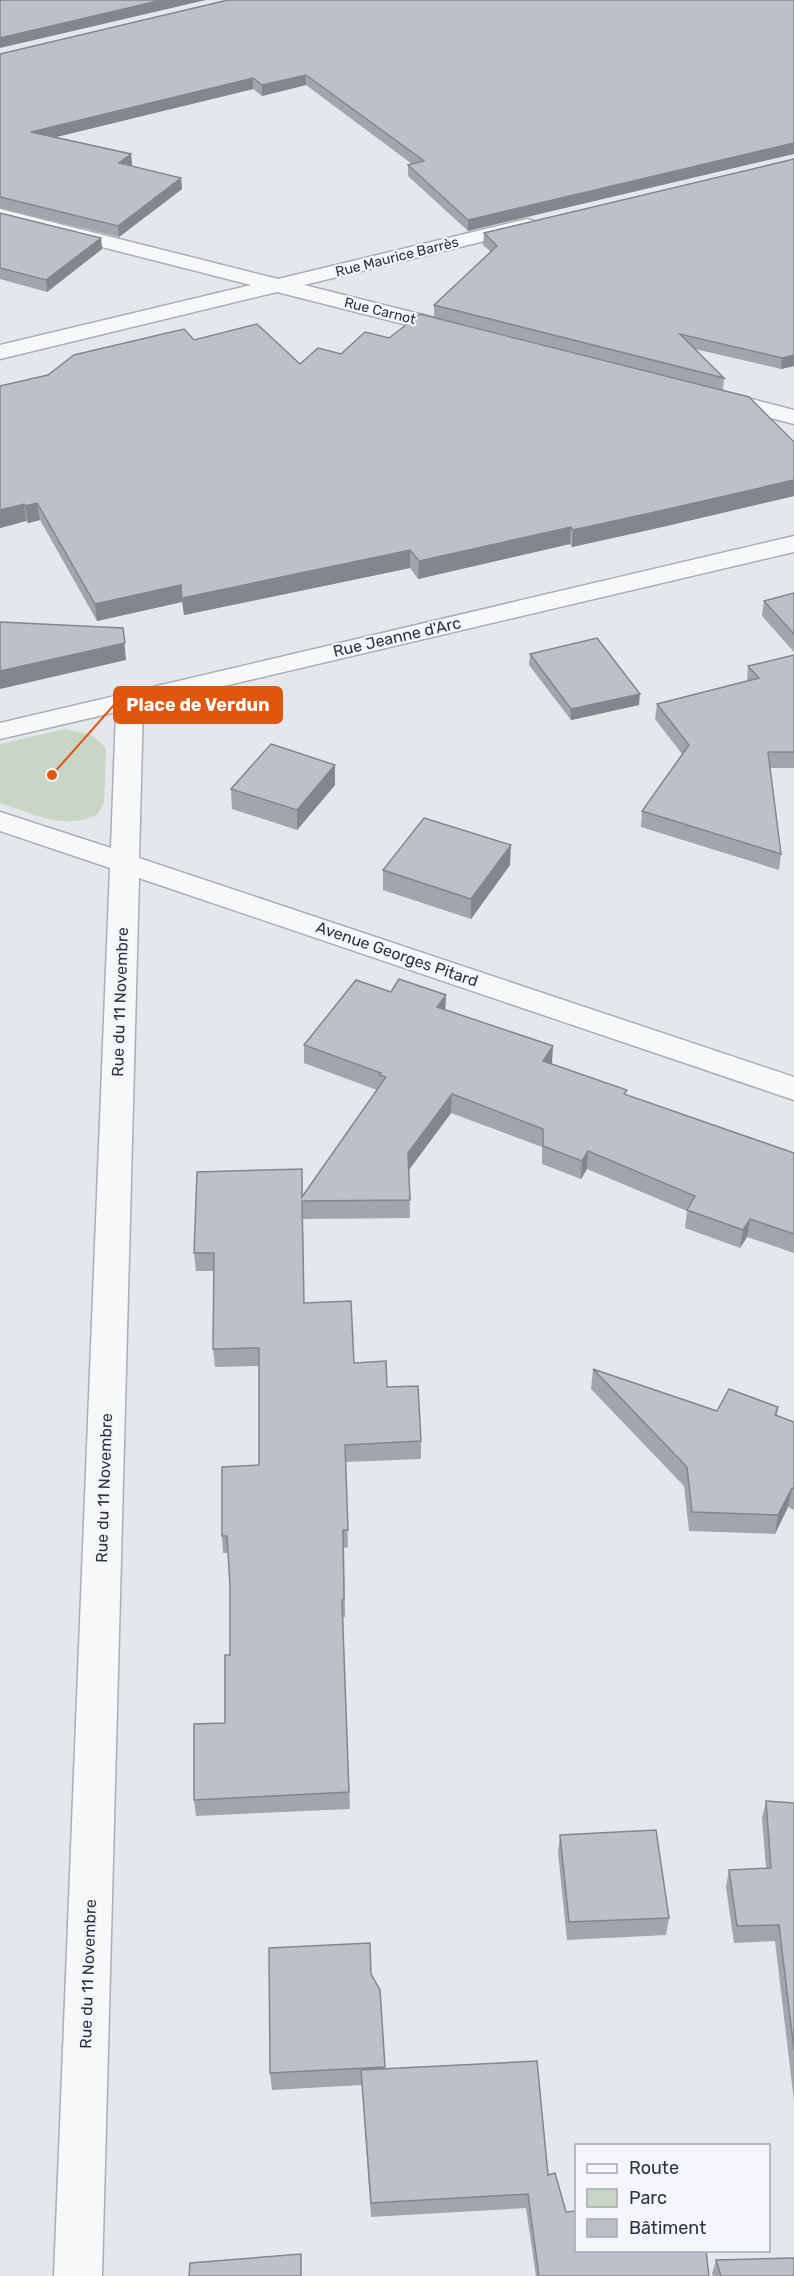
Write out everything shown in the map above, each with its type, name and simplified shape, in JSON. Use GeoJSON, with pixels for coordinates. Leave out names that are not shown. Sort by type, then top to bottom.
{"type":"FeatureCollection","features":[{"type":"Feature","properties":{"kind":"street","name":"Rue Carnot"},"geometry":{"type":"LineString","coordinates":[[0,215],[472,335]]}},
{"type":"Feature","properties":{"kind":"street","name":"Rue Maurice Barrès"},"geometry":{"type":"LineString","coordinates":[[0,352],[541,222]]}},
{"type":"Feature","properties":{"kind":"street"},"geometry":{"type":"LineString","coordinates":[[702,393],[794,417]]}},
{"type":"Feature","properties":{"kind":"street","name":"Rue Jeanne d'Arc"},"geometry":{"type":"LineString","coordinates":[[0,731],[794,544]]}},
{"type":"Feature","properties":{"kind":"street","name":"Rue du 11 Novembre"},"geometry":{"type":"LineString","coordinates":[[78,2276],[130,700]]}},
{"type":"Feature","properties":{"kind":"street","name":"Avenue Georges Pitard"},"geometry":{"type":"LineString","coordinates":[[0,820],[794,1089]]}},
{"type":"Feature","properties":{"kind":"green space"},"geometry":{"type":"Polygon","coordinates":[[[65,729],[92,735],[106,748],[104,803],[98,814],[85,819],[61,821],[37,816],[0,803],[0,744],[65,729]]]}},
{"type":"Feature","properties":{"kind":"building"},"geometry":{"type":"Polygon","coordinates":[[[0,0],[162,0],[0,38],[0,0]]]}},
{"type":"Feature","properties":{"kind":"building"},"geometry":{"type":"Polygon","coordinates":[[[228,0],[794,0],[794,143],[468,220],[408,165],[424,161],[306,75],[262,85],[253,78],[31,132],[131,154],[119,163],[181,178],[118,226],[0,197],[0,54],[228,0]]]}},
{"type":"Feature","properties":{"kind":"building"},"geometry":{"type":"Polygon","coordinates":[[[794,159],[794,355],[782,358],[680,334],[724,378],[434,305],[497,246],[484,233],[794,159]]]}},
{"type":"Feature","properties":{"kind":"building"},"geometry":{"type":"Polygon","coordinates":[[[0,213],[101,238],[46,280],[0,268],[0,213]]]}},
{"type":"Feature","properties":{"kind":"building"},"geometry":{"type":"Polygon","coordinates":[[[420,314],[749,397],[794,442],[794,480],[573,530],[571,527],[419,561],[410,550],[182,598],[181,585],[95,604],[37,503],[0,510],[0,386],[48,375],[74,355],[184,329],[194,340],[257,324],[300,364],[318,348],[341,354],[365,332],[389,338],[420,314]]]}},
{"type":"Feature","properties":{"kind":"building"},"geometry":{"type":"Polygon","coordinates":[[[794,593],[794,634],[764,601],[794,593]]]}},
{"type":"Feature","properties":{"kind":"building"},"geometry":{"type":"Polygon","coordinates":[[[0,622],[123,628],[125,643],[0,671],[0,622]]]}},
{"type":"Feature","properties":{"kind":"building"},"geometry":{"type":"Polygon","coordinates":[[[597,638],[640,694],[571,709],[530,654],[597,638]]]}},
{"type":"Feature","properties":{"kind":"building"},"geometry":{"type":"Polygon","coordinates":[[[794,655],[794,752],[768,752],[781,854],[642,811],[689,745],[657,704],[759,678],[748,666],[794,655]]]}},
{"type":"Feature","properties":{"kind":"building"},"geometry":{"type":"Polygon","coordinates":[[[271,744],[335,765],[297,810],[231,789],[271,744]]]}},
{"type":"Feature","properties":{"kind":"building"},"geometry":{"type":"Polygon","coordinates":[[[424,818],[511,845],[471,899],[383,870],[424,818]]]}},
{"type":"Feature","properties":{"kind":"building"},"geometry":{"type":"Polygon","coordinates":[[[399,979],[446,995],[437,1007],[553,1046],[543,1061],[627,1090],[624,1094],[794,1153],[794,1234],[750,1219],[743,1230],[687,1210],[695,1196],[588,1151],[582,1161],[543,1146],[543,1129],[452,1094],[408,1153],[410,1200],[302,1201],[304,1303],[351,1301],[354,1363],[386,1361],[387,1387],[418,1386],[421,1441],[345,1445],[348,1530],[343,1530],[344,1600],[342,1600],[349,1792],[194,1800],[194,1724],[225,1723],[225,1655],[230,1655],[230,1586],[227,1536],[222,1536],[222,1467],[259,1465],[259,1348],[213,1349],[214,1253],[194,1253],[197,1172],[302,1169],[302,1197],[386,1077],[379,1075],[381,1073],[304,1045],[356,980],[391,992],[399,979]]]}},
{"type":"Feature","properties":{"kind":"building"},"geometry":{"type":"Polygon","coordinates":[[[593,1369],[717,1411],[729,1389],[778,1407],[775,1415],[794,1422],[794,1489],[792,1488],[778,1515],[692,1512],[687,1467],[593,1369]]]}},
{"type":"Feature","properties":{"kind":"building"},"geometry":{"type":"Polygon","coordinates":[[[766,1801],[794,1803],[794,2050],[779,1925],[737,1926],[729,1870],[771,1868],[766,1801]]]}},
{"type":"Feature","properties":{"kind":"building"},"geometry":{"type":"Polygon","coordinates":[[[656,1830],[669,1918],[569,1922],[560,1835],[656,1830]]]}},
{"type":"Feature","properties":{"kind":"building"},"geometry":{"type":"Polygon","coordinates":[[[370,1943],[371,1974],[380,1990],[385,2067],[270,2073],[269,1948],[370,1943]]]}},
{"type":"Feature","properties":{"kind":"building"},"geometry":{"type":"Polygon","coordinates":[[[537,2061],[548,2175],[555,2173],[566,2212],[575,2211],[575,2252],[706,2252],[709,2276],[539,2276],[528,2194],[371,2203],[361,2070],[537,2061]]]}},
{"type":"Feature","properties":{"kind":"building"},"geometry":{"type":"Polygon","coordinates":[[[301,2254],[301,2276],[189,2276],[190,2263],[301,2254]]]}},
{"type":"Feature","properties":{"kind":"building"},"geometry":{"type":"Polygon","coordinates":[[[794,2258],[794,2276],[721,2276],[716,2260],[794,2258]]]}},
{"type":"Feature","properties":{"kind":"place","name":"Place de Verdun"},"geometry":{"type":"Point","coordinates":[52,775]}}]}
